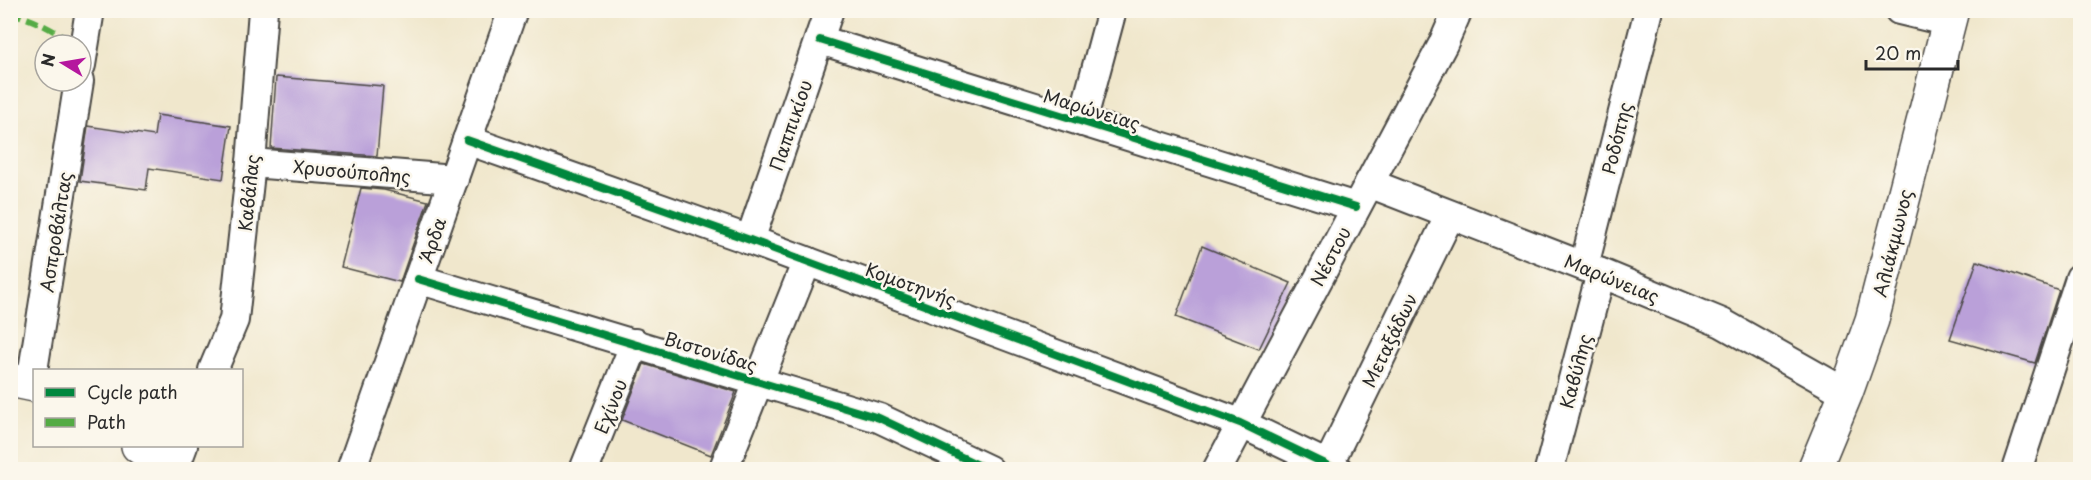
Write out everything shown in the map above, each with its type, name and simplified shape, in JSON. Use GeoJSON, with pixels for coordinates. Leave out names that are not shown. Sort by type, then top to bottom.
{"type":"FeatureCollection","features":[{"type":"Feature","properties":{"kind":"street"},"geometry":{"type":"LineString","coordinates":[[86,33],[90,10]]}},
{"type":"Feature","properties":{"kind":"street","name":"Καβάλας"},"geometry":{"type":"LineString","coordinates":[[213,369],[234,320],[251,162],[263,10]]}},
{"type":"Feature","properties":{"kind":"street","name":"Άρδα"},"geometry":{"type":"LineString","coordinates":[[351,470],[513,10]]}},
{"type":"Feature","properties":{"kind":"street","name":"Παππικίου"},"geometry":{"type":"LineString","coordinates":[[750,240],[829,10]]}},
{"type":"Feature","properties":{"kind":"street"},"geometry":{"type":"LineString","coordinates":[[1082,122],[1112,10]]}},
{"type":"Feature","properties":{"kind":"street","name":"Νέστου"},"geometry":{"type":"LineString","coordinates":[[1217,470],[1443,44],[1458,10]]}},
{"type":"Feature","properties":{"kind":"street","name":"Ροδόπης"},"geometry":{"type":"LineString","coordinates":[[1592,270],[1649,10]]}},
{"type":"Feature","properties":{"kind":"street"},"geometry":{"type":"LineString","coordinates":[[1899,10],[1951,16]]}},
{"type":"Feature","properties":{"kind":"street","name":"Αλιάκμωνος"},"geometry":{"type":"LineString","coordinates":[[1818,468],[1872,320],[1951,16]]}},
{"type":"Feature","properties":{"kind":"street","name":"Μαρώνειας"},"geometry":{"type":"LineString","coordinates":[[820,40],[1082,122],[1362,195],[1450,215],[1722,323],[1846,393]]}},
{"type":"Feature","properties":{"kind":"street","name":"Ασπροβάλτας"},"geometry":{"type":"LineString","coordinates":[[25,382],[77,93]]}},
{"type":"Feature","properties":{"kind":"street","name":"Κομοτηνής"},"geometry":{"type":"LineString","coordinates":[[467,140],[750,240],[1240,423],[1333,467]]}},
{"type":"Feature","properties":{"kind":"street","name":"Χρυσούπολης"},"geometry":{"type":"LineString","coordinates":[[251,162],[454,179]]}},
{"type":"Feature","properties":{"kind":"street","name":"Μεταξάδων"},"geometry":{"type":"LineString","coordinates":[[1333,467],[1450,215]]}},
{"type":"Feature","properties":{"kind":"street"},"geometry":{"type":"LineString","coordinates":[[723,470],[807,261]]}},
{"type":"Feature","properties":{"kind":"street","name":"Καβύλης"},"geometry":{"type":"LineString","coordinates":[[1549,470],[1592,270]]}},
{"type":"Feature","properties":{"kind":"street"},"geometry":{"type":"LineString","coordinates":[[2017,470],[2080,278]]}},
{"type":"Feature","properties":{"kind":"street","name":"Βιστονίδας"},"geometry":{"type":"LineString","coordinates":[[418,279],[879,418],[989,470]]}},
{"type":"Feature","properties":{"kind":"street","name":"Εχίνου"},"geometry":{"type":"LineString","coordinates":[[584,470],[635,344]]}},
{"type":"Feature","properties":{"kind":"street"},"geometry":{"type":"LineString","coordinates":[[139,447],[173,470],[183,447]]}},
{"type":"Feature","properties":{"kind":"building"},"geometry":{"type":"Polygon","coordinates":[[[276,77],[383,86],[377,156],[271,148],[276,77]]]}},
{"type":"Feature","properties":{"kind":"building"},"geometry":{"type":"Polygon","coordinates":[[[157,115],[231,126],[223,179],[149,168],[146,190],[80,181],[88,126],[154,136],[157,115]]]}},
{"type":"Feature","properties":{"kind":"building"},"geometry":{"type":"Polygon","coordinates":[[[361,188],[384,190],[428,201],[400,282],[341,267],[361,188]]]}},
{"type":"Feature","properties":{"kind":"building"},"geometry":{"type":"Polygon","coordinates":[[[1202,246],[1291,283],[1259,349],[1176,317],[1202,246]]]}},
{"type":"Feature","properties":{"kind":"building"},"geometry":{"type":"Polygon","coordinates":[[[1977,261],[2059,290],[2035,363],[1950,339],[1977,261]]]}},
{"type":"Feature","properties":{"kind":"building"},"geometry":{"type":"Polygon","coordinates":[[[644,364],[736,392],[711,455],[622,420],[644,364]]]}},
{"type":"Feature","properties":{"kind":"marked path"},"geometry":{"type":"LineString","coordinates":[[10,13],[27,18],[56,33]]}},
{"type":"Feature","properties":{"kind":"cycle path"},"geometry":{"type":"LineString","coordinates":[[820,40],[1356,207]]}},
{"type":"Feature","properties":{"kind":"cycle path"},"geometry":{"type":"LineString","coordinates":[[467,140],[750,240],[1240,423],[1338,470]]}},
{"type":"Feature","properties":{"kind":"cycle path"},"geometry":{"type":"LineString","coordinates":[[418,279],[879,418],[989,470]]}}]}
